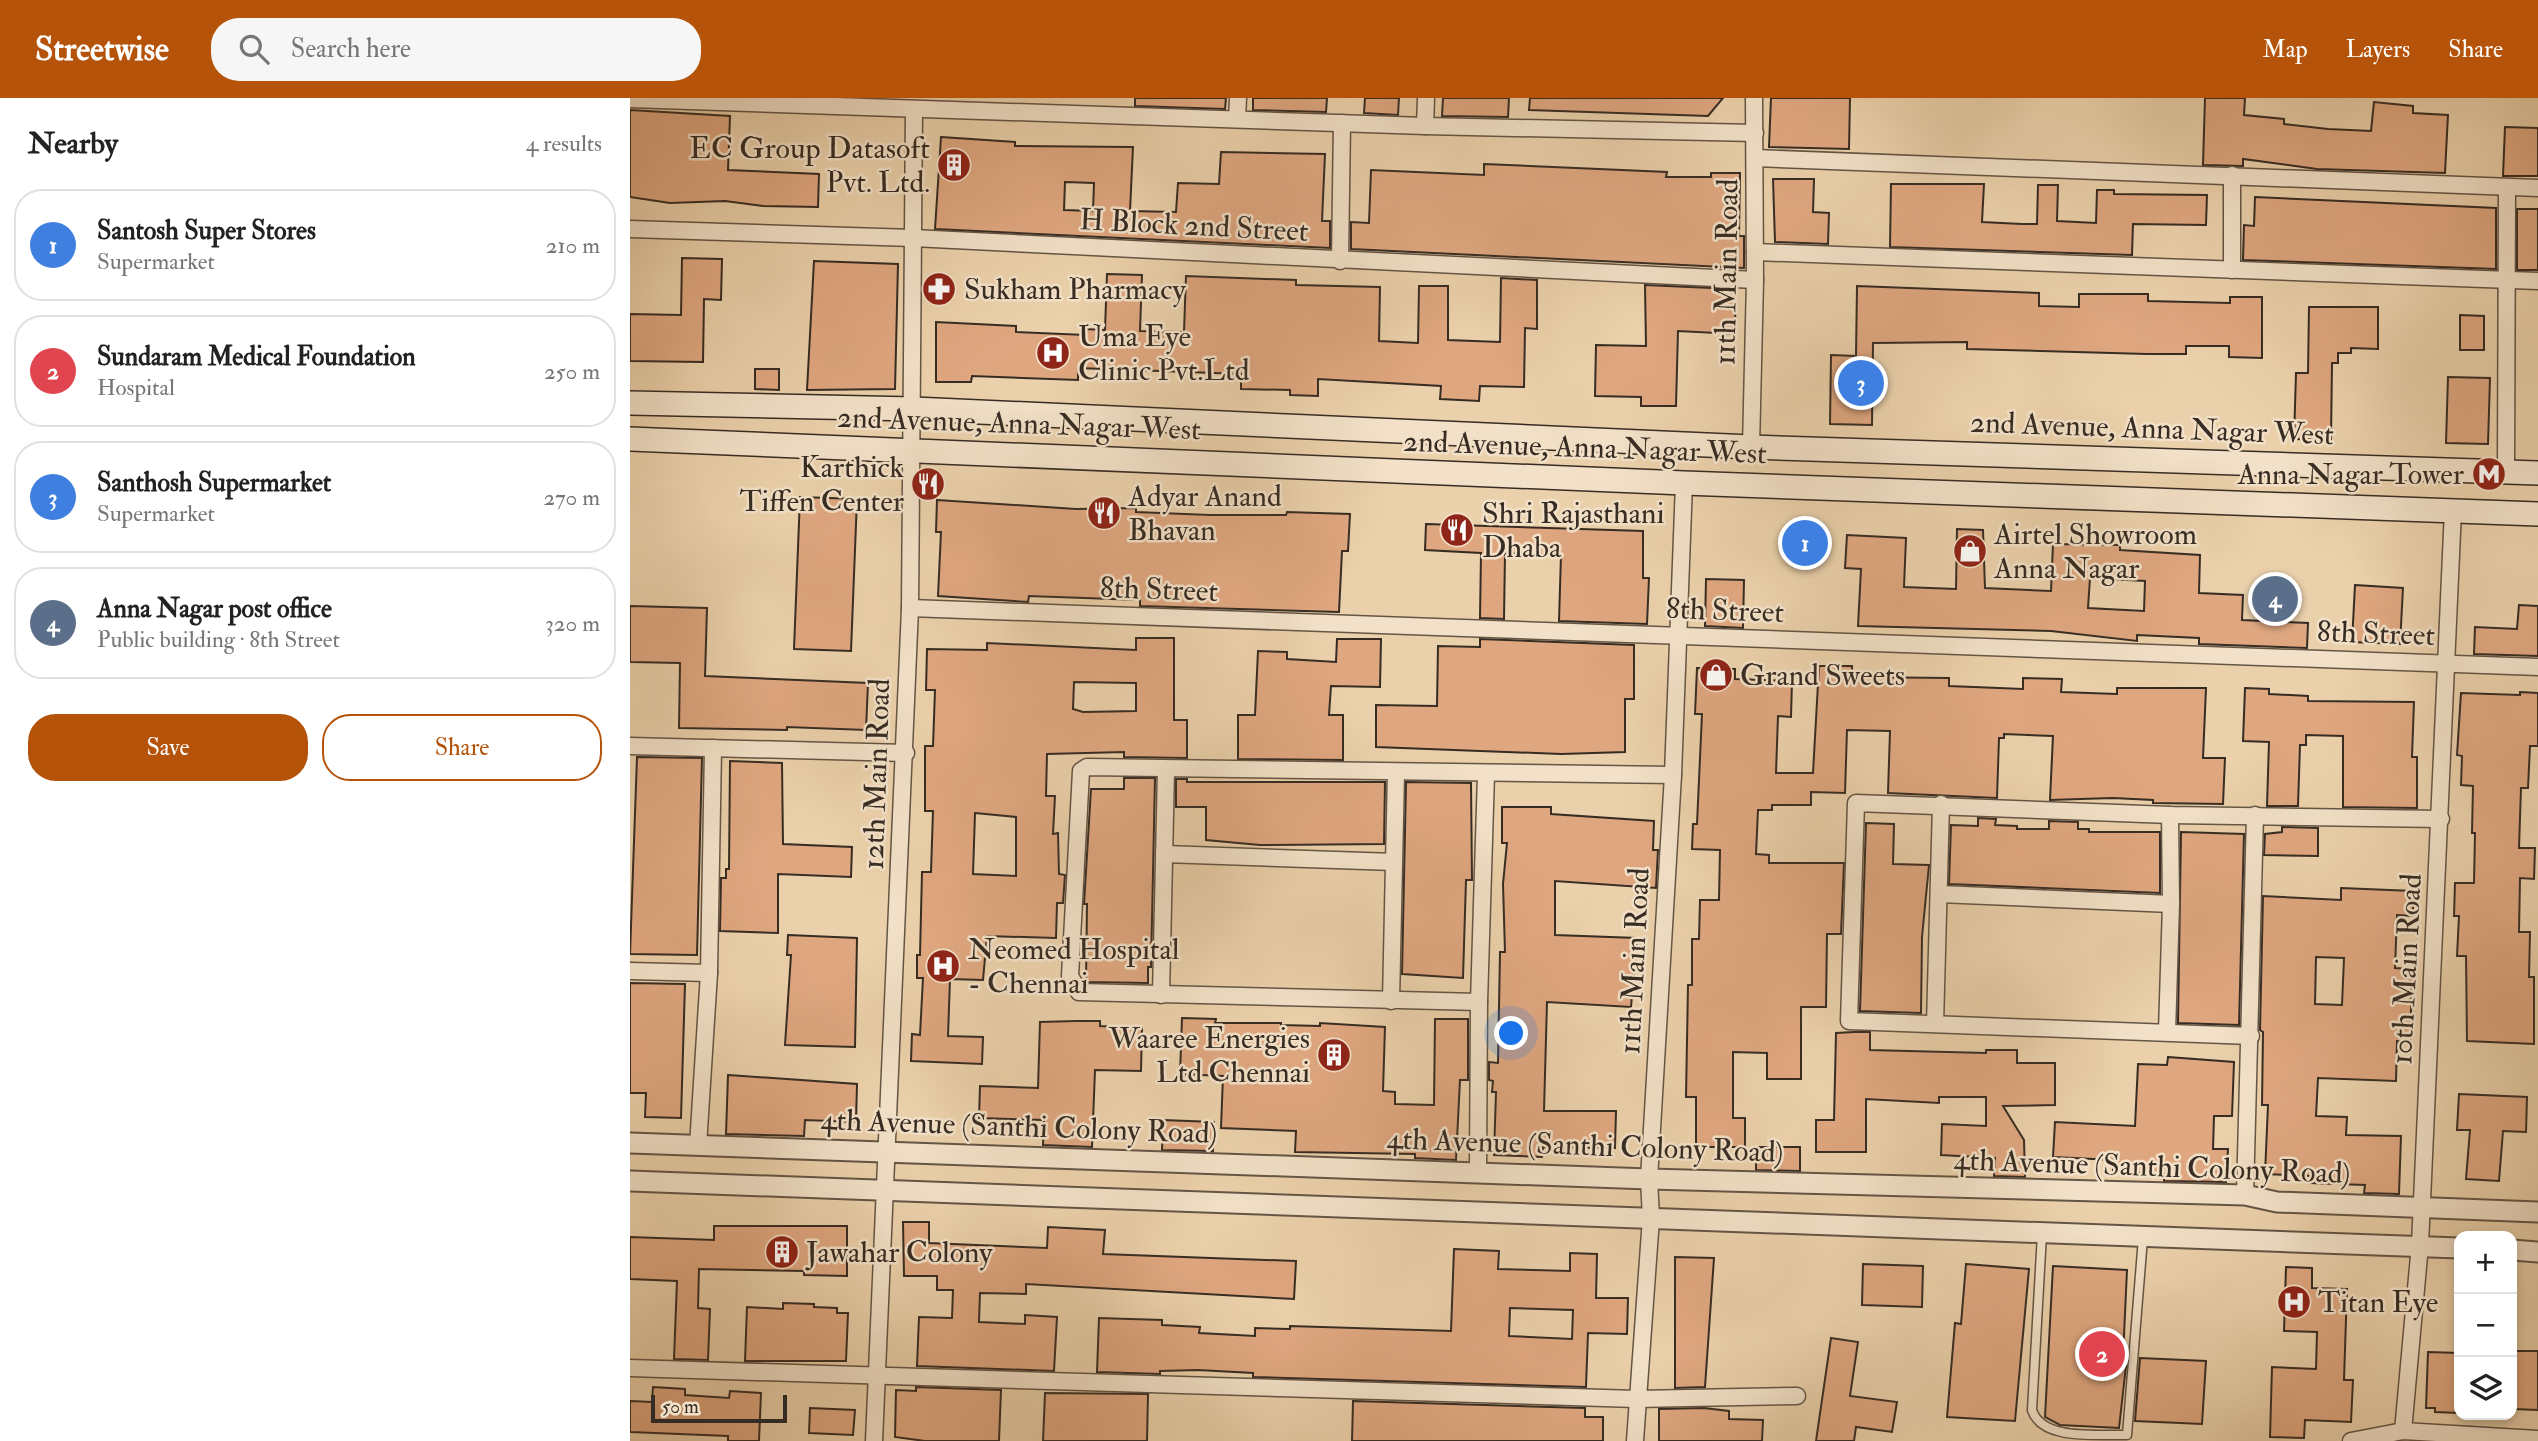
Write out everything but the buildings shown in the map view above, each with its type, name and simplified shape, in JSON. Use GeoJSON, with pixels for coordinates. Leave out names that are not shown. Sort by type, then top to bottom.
{"type":"FeatureCollection","features":[{"type":"Feature","properties":{"kind":"main road","name":"2nd Avenue, Anna Nagar West"},"geometry":{"type":"LineString","coordinates":[[630,403],[914,410],[1751,447],[2538,473]]}},
{"type":"Feature","properties":{"kind":"main road","name":"2nd Avenue, Anna Nagar West"},"geometry":{"type":"LineString","coordinates":[[630,439],[1684,483],[2538,514]]}},
{"type":"Feature","properties":{"kind":"street"},"geometry":{"type":"LineString","coordinates":[[1237,119],[1238,98]]}},
{"type":"Feature","properties":{"kind":"street"},"geometry":{"type":"LineString","coordinates":[[1425,126],[1426,98]]}},
{"type":"Feature","properties":{"kind":"street","name":"11th Main Road"},"geometry":{"type":"LineString","coordinates":[[1751,447],[1755,280],[1754,98]]}},
{"type":"Feature","properties":{"kind":"street"},"geometry":{"type":"LineString","coordinates":[[630,99],[1425,126],[1755,133]]}},
{"type":"Feature","properties":{"kind":"street","name":"12th Main Road"},"geometry":{"type":"LineString","coordinates":[[874,1441],[906,753],[910,450],[914,410],[914,109]]}},
{"type":"Feature","properties":{"kind":"street"},"geometry":{"type":"LineString","coordinates":[[1340,261],[1342,123]]}},
{"type":"Feature","properties":{"kind":"street"},"geometry":{"type":"LineString","coordinates":[[1755,158],[2538,188]]}},
{"type":"Feature","properties":{"kind":"street"},"geometry":{"type":"LineString","coordinates":[[2232,176],[2232,270]]}},
{"type":"Feature","properties":{"kind":"street"},"geometry":{"type":"LineString","coordinates":[[2506,471],[2507,188]]}},
{"type":"Feature","properties":{"kind":"street","name":"H Block 2nd Street"},"geometry":{"type":"LineString","coordinates":[[630,229],[913,237],[1340,261],[1755,280]]}},
{"type":"Feature","properties":{"kind":"street"},"geometry":{"type":"LineString","coordinates":[[1755,252],[2538,281]]}},
{"type":"Feature","properties":{"kind":"street","name":"11th Main Road"},"geometry":{"type":"LineString","coordinates":[[1635,1441],[1651,1218],[1649,1178],[1674,775],[1676,636],[1684,483]]}},
{"type":"Feature","properties":{"kind":"street","name":"10th Main Road"},"geometry":{"type":"LineString","coordinates":[[2403,1431],[2420,1245],[2453,510]]}},
{"type":"Feature","properties":{"kind":"street","name":"8th Street"},"geometry":{"type":"LineString","coordinates":[[910,608],[2538,667]]}},
{"type":"Feature","properties":{"kind":"street"},"geometry":{"type":"LineString","coordinates":[[630,746],[906,753]]}},
{"type":"Feature","properties":{"kind":"street"},"geometry":{"type":"LineString","coordinates":[[698,1146],[709,973],[713,748]]}},
{"type":"Feature","properties":{"kind":"street"},"geometry":{"type":"LineString","coordinates":[[1479,1002],[1089,995],[1079,992],[1070,976],[1081,771],[1087,767],[1674,775]]}},
{"type":"Feature","properties":{"kind":"street"},"geometry":{"type":"LineString","coordinates":[[1161,995],[1166,770]]}},
{"type":"Feature","properties":{"kind":"street"},"geometry":{"type":"LineString","coordinates":[[1391,1001],[1396,772]]}},
{"type":"Feature","properties":{"kind":"street"},"geometry":{"type":"LineString","coordinates":[[1478,1170],[1479,1002],[1486,774]]}},
{"type":"Feature","properties":{"kind":"street"},"geometry":{"type":"LineString","coordinates":[[2251,1036],[1849,1021],[1856,803],[1941,804],[2170,815],[2441,819]]}},
{"type":"Feature","properties":{"kind":"street"},"geometry":{"type":"LineString","coordinates":[[1936,1024],[1941,804]]}},
{"type":"Feature","properties":{"kind":"street"},"geometry":{"type":"LineString","coordinates":[[2167,1032],[2171,904],[2170,815]]}},
{"type":"Feature","properties":{"kind":"street"},"geometry":{"type":"LineString","coordinates":[[2245,1195],[2255,815]]}},
{"type":"Feature","properties":{"kind":"street"},"geometry":{"type":"LineString","coordinates":[[1164,854],[1394,862]]}},
{"type":"Feature","properties":{"kind":"street"},"geometry":{"type":"LineString","coordinates":[[1939,894],[2171,904]]}},
{"type":"Feature","properties":{"kind":"street"},"geometry":{"type":"LineString","coordinates":[[630,971],[709,973]]}},
{"type":"Feature","properties":{"kind":"street","name":"4th Avenue (Santhi Colony Road)"},"geometry":{"type":"LineString","coordinates":[[630,1143],[1478,1170],[1649,1178],[2245,1195],[2277,1202],[2538,1212]]}},
{"type":"Feature","properties":{"kind":"street"},"geometry":{"type":"LineString","coordinates":[[630,1181],[2143,1238],[2262,1238],[2454,1248]]}},
{"type":"Feature","properties":{"kind":"street"},"geometry":{"type":"LineString","coordinates":[[2517,1251],[2538,1252]]}},
{"type":"Feature","properties":{"kind":"street"},"geometry":{"type":"LineString","coordinates":[[630,1368],[1636,1399],[1797,1396]]}},
{"type":"Feature","properties":{"kind":"street"},"geometry":{"type":"LineString","coordinates":[[2351,1441],[2403,1431],[2538,1439]]}},
{"type":"Feature","properties":{"kind":"lane"},"geometry":{"type":"LineString","coordinates":[[2042,1234],[2032,1410],[2035,1423],[2050,1434],[2127,1435],[2143,1238]]}},
{"type":"Feature","properties":{"kind":"place","name":"EC Group Datasoft Pvt. Ltd."},"geometry":{"type":"Point","coordinates":[954,165]}},
{"type":"Feature","properties":{"kind":"place","name":"Sukham Pharmacy"},"geometry":{"type":"Point","coordinates":[939,289]}},
{"type":"Feature","properties":{"kind":"place","name":"Uma Eye Clinic Pvt.Ltd"},"geometry":{"type":"Point","coordinates":[1053,353]}},
{"type":"Feature","properties":{"kind":"place","name":"Santhosh Supermarket"},"geometry":{"type":"Point","coordinates":[1861,383]}},
{"type":"Feature","properties":{"kind":"place","name":"Anna Nagar Tower"},"geometry":{"type":"Point","coordinates":[2489,474]}},
{"type":"Feature","properties":{"kind":"place","name":"Karthick Tiffen Center"},"geometry":{"type":"Point","coordinates":[928,484]}},
{"type":"Feature","properties":{"kind":"place","name":"Adyar Anand Bhavan"},"geometry":{"type":"Point","coordinates":[1104,513]}},
{"type":"Feature","properties":{"kind":"place","name":"Shri Rajasthani Dhaba"},"geometry":{"type":"Point","coordinates":[1457,530]}},
{"type":"Feature","properties":{"kind":"place","name":"Santosh Super Stores"},"geometry":{"type":"Point","coordinates":[1805,543]}},
{"type":"Feature","properties":{"kind":"place","name":"Airtel Showroom Anna Nagar"},"geometry":{"type":"Point","coordinates":[1970,551]}},
{"type":"Feature","properties":{"kind":"place","name":"Anna Nagar post office"},"geometry":{"type":"Point","coordinates":[2275,599]}},
{"type":"Feature","properties":{"kind":"place","name":"Grand Sweets"},"geometry":{"type":"Point","coordinates":[1716,675]}},
{"type":"Feature","properties":{"kind":"place","name":"Neomed Hospital - Chennai"},"geometry":{"type":"Point","coordinates":[943,966]}},
{"type":"Feature","properties":{"kind":"place","name":"Waaree Energies Ltd Chennai"},"geometry":{"type":"Point","coordinates":[1334,1055]}},
{"type":"Feature","properties":{"kind":"place","name":"Jawahar Colony"},"geometry":{"type":"Point","coordinates":[782,1252]}},
{"type":"Feature","properties":{"kind":"place","name":"Titan Eye"},"geometry":{"type":"Point","coordinates":[2294,1302]}},
{"type":"Feature","properties":{"kind":"place","name":"Sundaram Medical Foundation"},"geometry":{"type":"Point","coordinates":[2102,1354]}}]}
